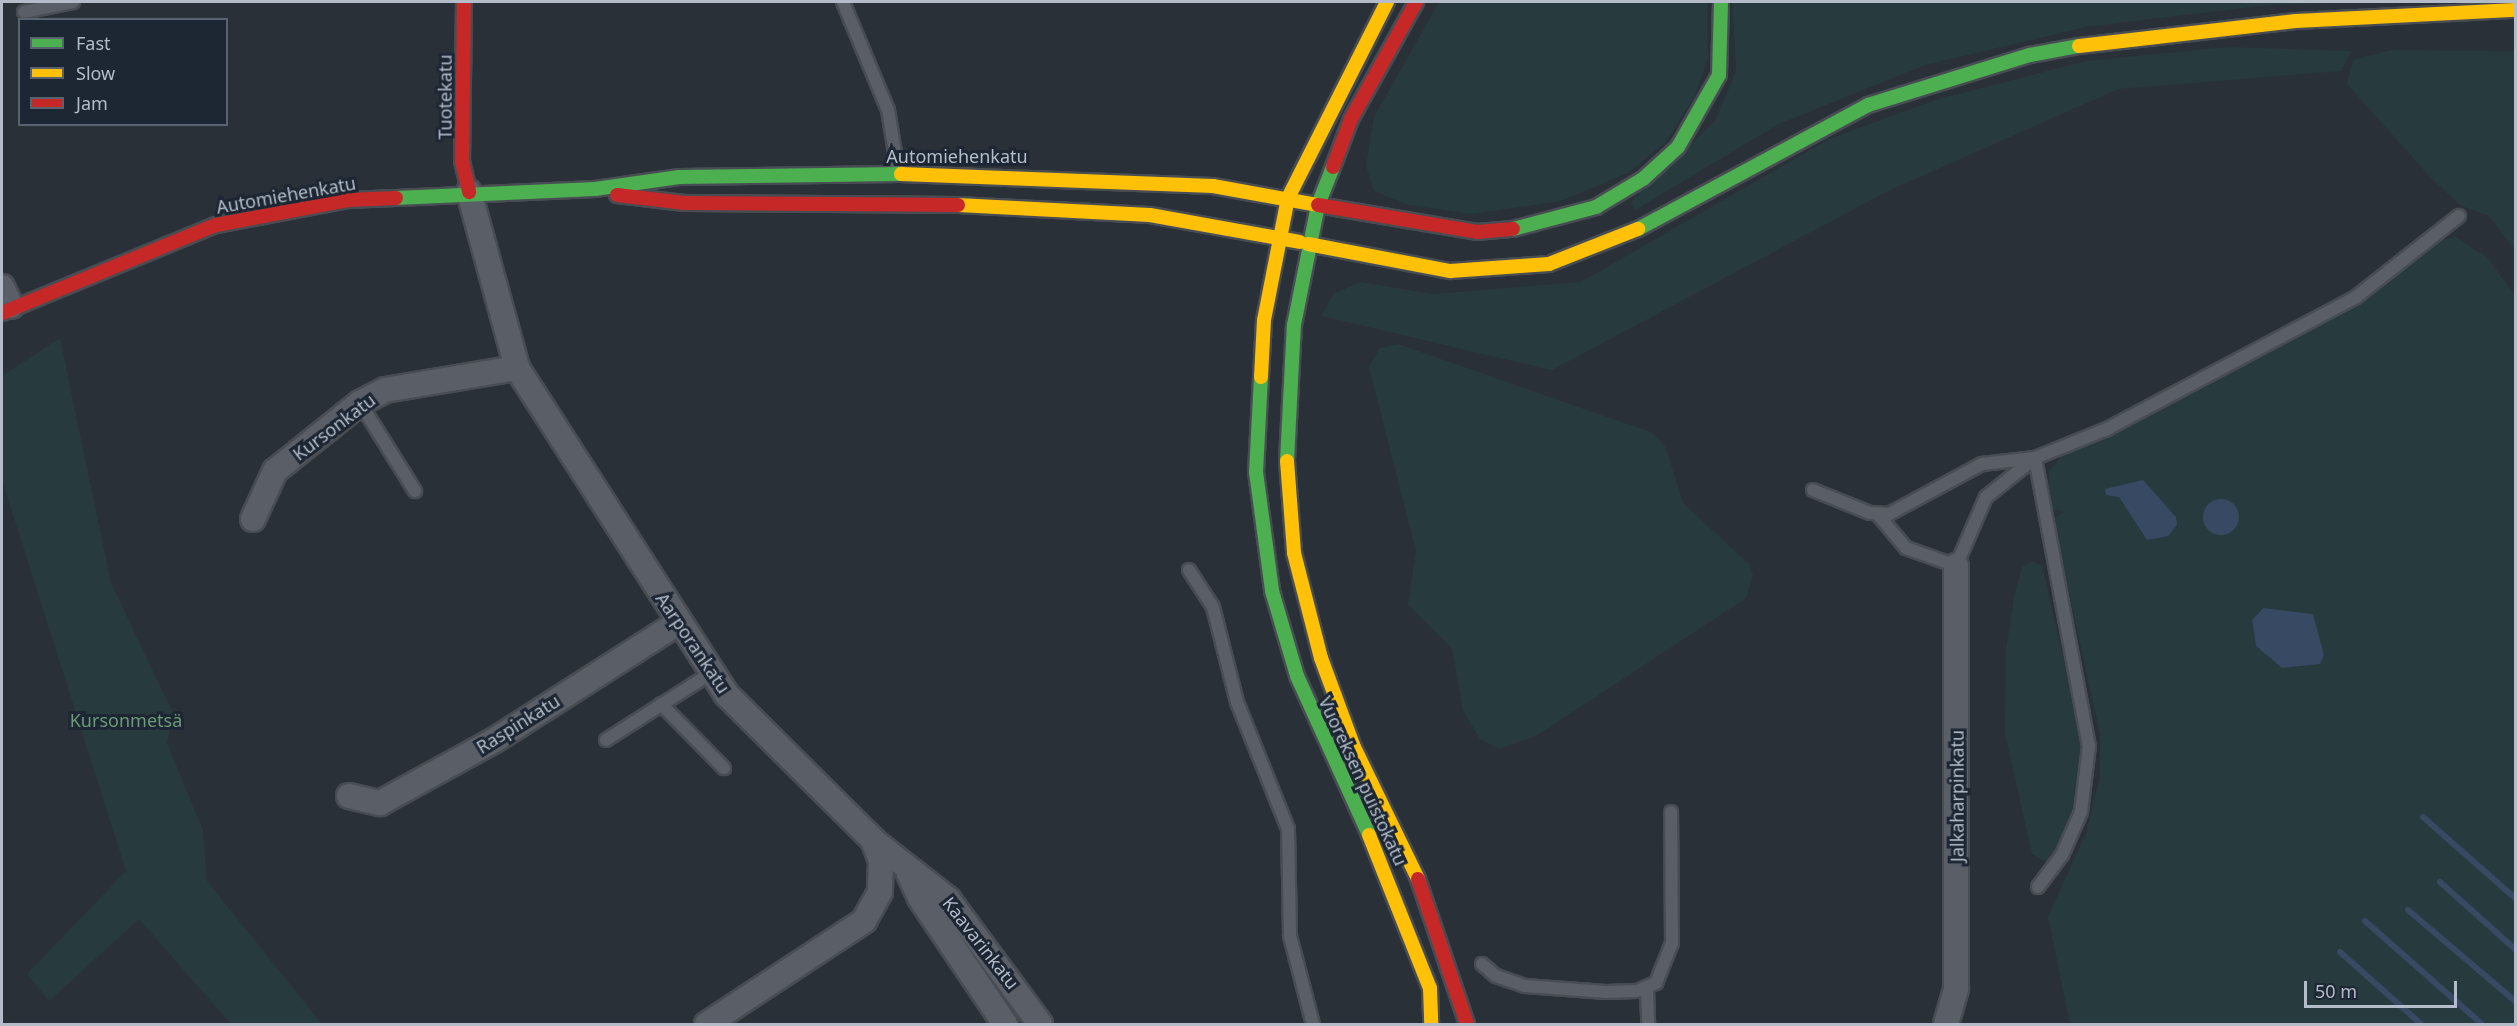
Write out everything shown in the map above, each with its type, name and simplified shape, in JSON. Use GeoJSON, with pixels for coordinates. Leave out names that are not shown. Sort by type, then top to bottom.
{"type":"FeatureCollection","features":[{"type":"Feature","properties":{"kind":"main road","name":"Tuotekatu"},"geometry":{"type":"LineString","coordinates":[[464,2],[462,161],[469,192]]}},
{"type":"Feature","properties":{"kind":"main road","name":"Vuoreksen puistokatu"},"geometry":{"type":"LineString","coordinates":[[1388,2],[1288,198],[1278,238],[1257,380],[1256,472],[1265,556],[1310,714],[1387,873],[1430,987],[1431,1024]]}},
{"type":"Feature","properties":{"kind":"main road","name":"Vuoreksen puistokatu"},"geometry":{"type":"LineString","coordinates":[[1416,2],[1351,119],[1318,204],[1308,244],[1294,325],[1286,437],[1294,553],[1336,701],[1417,875],[1467,1024]]}},
{"type":"Feature","properties":{"kind":"main road","name":"Automiehenkatu"},"geometry":{"type":"LineString","coordinates":[[5,302],[216,225],[348,200],[469,192],[595,189],[679,177],[898,173],[1066,175],[1213,186],[1288,198],[1444,230],[1503,232],[1605,202],[1643,179],[1678,147],[1702,113],[1719,75],[1721,2]]}},
{"type":"Feature","properties":{"kind":"main road","name":"Automiehenkatu"},"geometry":{"type":"LineString","coordinates":[[595,189],[685,204],[901,202],[1150,215],[1450,271],[1549,264],[1623,237],[1804,134],[1868,105],[2030,55],[2128,38],[2296,21],[2516,9]]}},
{"type":"Feature","properties":{"kind":"street","name":"Aarporankatu"},"geometry":{"type":"LineString","coordinates":[[469,192],[518,368],[726,694],[873,840]]}},
{"type":"Feature","properties":{"kind":"street","name":"Kursonkatu"},"geometry":{"type":"LineString","coordinates":[[253,519],[275,471],[360,403],[384,390],[518,368]]}},
{"type":"Feature","properties":{"kind":"street","name":"Jalkaharpinkatu"},"geometry":{"type":"LineString","coordinates":[[1946,1024],[1956,988],[1956,566]]}},
{"type":"Feature","properties":{"kind":"street","name":"Raspinkatu"},"geometry":{"type":"LineString","coordinates":[[350,796],[380,803],[495,740],[678,622]]}},
{"type":"Feature","properties":{"kind":"street","name":"Kaavarinkatu"},"geometry":{"type":"LineString","coordinates":[[873,840],[909,874],[948,899],[1040,1024]]}},
{"type":"Feature","properties":{"kind":"street"},"geometry":{"type":"LineString","coordinates":[[706,1024],[864,921],[882,881],[873,840]]}},
{"type":"Feature","properties":{"kind":"street","name":"Kaavarinkatu"},"geometry":{"type":"LineString","coordinates":[[909,874],[920,898],[1005,1024]]}},
{"type":"Feature","properties":{"kind":"lane"},"geometry":{"type":"LineString","coordinates":[[24,12],[73,2]]}},
{"type":"Feature","properties":{"kind":"lane"},"geometry":{"type":"LineString","coordinates":[[843,2],[888,110],[901,202]]}},
{"type":"Feature","properties":{"kind":"lane"},"geometry":{"type":"LineString","coordinates":[[1879,516],[1919,502],[1982,464],[2035,458],[2107,429],[2356,297],[2459,216]]}},
{"type":"Feature","properties":{"kind":"lane"},"geometry":{"type":"LineString","coordinates":[[360,403],[415,491]]}},
{"type":"Feature","properties":{"kind":"lane"},"geometry":{"type":"LineString","coordinates":[[1813,490],[1879,516],[1906,548],[1956,566],[1986,497],[2035,458]]}},
{"type":"Feature","properties":{"kind":"lane"},"geometry":{"type":"LineString","coordinates":[[2035,458],[2089,746],[2081,812],[2062,855],[2038,887]]}},
{"type":"Feature","properties":{"kind":"lane"},"geometry":{"type":"LineString","coordinates":[[1189,570],[1214,607],[1237,702],[1288,830],[1290,936],[1313,1024]]}},
{"type":"Feature","properties":{"kind":"lane"},"geometry":{"type":"LineString","coordinates":[[606,740],[711,673]]}},
{"type":"Feature","properties":{"kind":"lane"},"geometry":{"type":"LineString","coordinates":[[661,704],[724,768]]}},
{"type":"Feature","properties":{"kind":"lane"},"geometry":{"type":"LineString","coordinates":[[1482,964],[1496,976],[1525,986],[1647,989],[1663,975],[1672,943],[1671,813]]}},
{"type":"Feature","properties":{"kind":"lane"},"geometry":{"type":"LineString","coordinates":[[1647,989],[1648,1024]]}},
{"type":"Feature","properties":{"kind":"green space"},"geometry":{"type":"Polygon","coordinates":[[[1439,2],[1707,2],[1708,58],[1695,96],[1666,142],[1628,173],[1561,201],[1472,214],[1409,205],[1374,191],[1366,166],[1374,117],[1439,2]]]}},
{"type":"Feature","properties":{"kind":"green space"},"geometry":{"type":"Polygon","coordinates":[[[1732,2],[2367,2],[2268,5],[2086,27],[1925,65],[1779,124],[1635,210],[1631,202],[1714,122],[1736,72],[1732,2]]]}},
{"type":"Feature","properties":{"kind":"green space"},"geometry":{"type":"Polygon","coordinates":[[[2228,47],[2351,51],[2341,71],[2118,89],[1888,191],[1552,370],[1322,316],[1333,294],[1361,282],[1433,294],[1581,282],[1831,138],[1939,99],[2086,61],[2228,47]]]}},
{"type":"Feature","properties":{"kind":"green space"},"geometry":{"type":"Polygon","coordinates":[[[2392,50],[2515,51],[2515,250],[2489,216],[2461,206],[2432,179],[2347,84],[2353,60],[2392,50]]]}},
{"type":"Feature","properties":{"kind":"green space"},"geometry":{"type":"Polygon","coordinates":[[[2455,237],[2487,257],[2516,297],[2515,1024],[2070,1024],[2048,917],[2086,833],[2100,777],[2100,734],[2053,520],[2064,511],[2049,509],[2049,472],[2061,456],[2362,301],[2439,241],[2455,237]],[[2262,608],[2252,620],[2256,646],[2282,668],[2322,661],[2313,614],[2262,608]]]}},
{"type":"Feature","properties":{"kind":"green space","name":"Kursonmetsä"},"geometry":{"type":"Polygon","coordinates":[[[60,338],[111,583],[173,713],[167,743],[203,830],[207,881],[322,1024],[231,1024],[139,919],[49,1001],[27,974],[126,871],[2,480],[2,376],[60,338]]]}},
{"type":"Feature","properties":{"kind":"green space"},"geometry":{"type":"Polygon","coordinates":[[[1398,344],[1653,433],[1666,448],[1683,503],[1749,564],[1753,575],[1746,598],[1538,735],[1499,749],[1480,739],[1463,710],[1452,648],[1408,604],[1416,551],[1369,367],[1380,348],[1398,344]]]}},
{"type":"Feature","properties":{"kind":"green space"},"geometry":{"type":"Polygon","coordinates":[[[2033,561],[2042,566],[2081,733],[2078,805],[2048,863],[2032,854],[2005,734],[2006,650],[2014,597],[2022,567],[2033,561]]]}},
{"type":"Feature","properties":{"kind":"water"},"geometry":{"type":"Polygon","coordinates":[[[2143,480],[2176,517],[2177,525],[2168,536],[2147,540],[2119,497],[2106,495],[2105,489],[2143,480]]]}},
{"type":"Feature","properties":{"kind":"water"},"geometry":{"type":"Polygon","coordinates":[[[2221,499],[2234,504],[2239,517],[2234,530],[2221,535],[2208,530],[2203,517],[2208,504],[2221,499]]]}},
{"type":"Feature","properties":{"kind":"water"},"geometry":{"type":"Polygon","coordinates":[[[2263,608],[2313,614],[2324,655],[2320,664],[2282,668],[2256,646],[2252,620],[2263,608]]]}},
{"type":"Feature","properties":{"kind":"waterway"},"geometry":{"type":"LineString","coordinates":[[2423,817],[2516,899]]}},
{"type":"Feature","properties":{"kind":"waterway"},"geometry":{"type":"LineString","coordinates":[[2440,882],[2516,950]]}},
{"type":"Feature","properties":{"kind":"waterway"},"geometry":{"type":"LineString","coordinates":[[2408,910],[2516,1002]]}},
{"type":"Feature","properties":{"kind":"waterway"},"geometry":{"type":"LineString","coordinates":[[2365,921],[2482,1024]]}},
{"type":"Feature","properties":{"kind":"waterway"},"geometry":{"type":"LineString","coordinates":[[2340,952],[2421,1024]]}},
{"type":"Feature","properties":{"kind":"traffic: fast"},"geometry":{"type":"LineString","coordinates":[[1513,229],[1596,207],[1643,179],[1678,147],[1719,75],[1721,2]]}},
{"type":"Feature","properties":{"kind":"traffic: fast"},"geometry":{"type":"LineString","coordinates":[[1638,229],[1868,105],[2030,55],[2079,46]]}},
{"type":"Feature","properties":{"kind":"traffic: fast"},"geometry":{"type":"LineString","coordinates":[[1287,461],[1294,325],[1318,205],[1333,167]]}},
{"type":"Feature","properties":{"kind":"traffic: fast"},"geometry":{"type":"LineString","coordinates":[[396,198],[595,189],[679,177],[901,174]]}},
{"type":"Feature","properties":{"kind":"traffic: fast"},"geometry":{"type":"LineString","coordinates":[[1261,377],[1256,472],[1272,591],[1297,676],[1369,835]]}},
{"type":"Feature","properties":{"kind":"traffic: slow"},"geometry":{"type":"LineString","coordinates":[[1261,377],[1264,320],[1288,198],[1387,2]]}},
{"type":"Feature","properties":{"kind":"traffic: slow"},"geometry":{"type":"LineString","coordinates":[[2079,46],[2296,21],[2516,10]]}},
{"type":"Feature","properties":{"kind":"traffic: slow"},"geometry":{"type":"LineString","coordinates":[[901,174],[1213,186],[1318,205]]}},
{"type":"Feature","properties":{"kind":"traffic: slow"},"geometry":{"type":"LineString","coordinates":[[958,205],[1150,215],[1300,242]]}},
{"type":"Feature","properties":{"kind":"traffic: slow"},"geometry":{"type":"LineString","coordinates":[[1308,244],[1450,271],[1549,264],[1638,229]]}},
{"type":"Feature","properties":{"kind":"traffic: slow"},"geometry":{"type":"LineString","coordinates":[[1287,461],[1294,553],[1321,658],[1354,747],[1418,879]]}},
{"type":"Feature","properties":{"kind":"traffic: slow"},"geometry":{"type":"LineString","coordinates":[[1369,835],[1430,988],[1431,1024]]}},
{"type":"Feature","properties":{"kind":"traffic: jam"},"geometry":{"type":"LineString","coordinates":[[464,2],[462,161],[469,192]]}},
{"type":"Feature","properties":{"kind":"traffic: jam"},"geometry":{"type":"LineString","coordinates":[[1333,167],[1351,119],[1416,2]]}},
{"type":"Feature","properties":{"kind":"traffic: jam"},"geometry":{"type":"LineString","coordinates":[[617,195],[685,203],[958,205]]}},
{"type":"Feature","properties":{"kind":"traffic: jam"},"geometry":{"type":"LineString","coordinates":[[2,313],[216,225],[348,200],[396,198]]}},
{"type":"Feature","properties":{"kind":"traffic: jam"},"geometry":{"type":"LineString","coordinates":[[1318,205],[1477,232],[1513,229]]}},
{"type":"Feature","properties":{"kind":"traffic: jam"},"geometry":{"type":"LineString","coordinates":[[1418,879],[1467,1024]]}}]}
